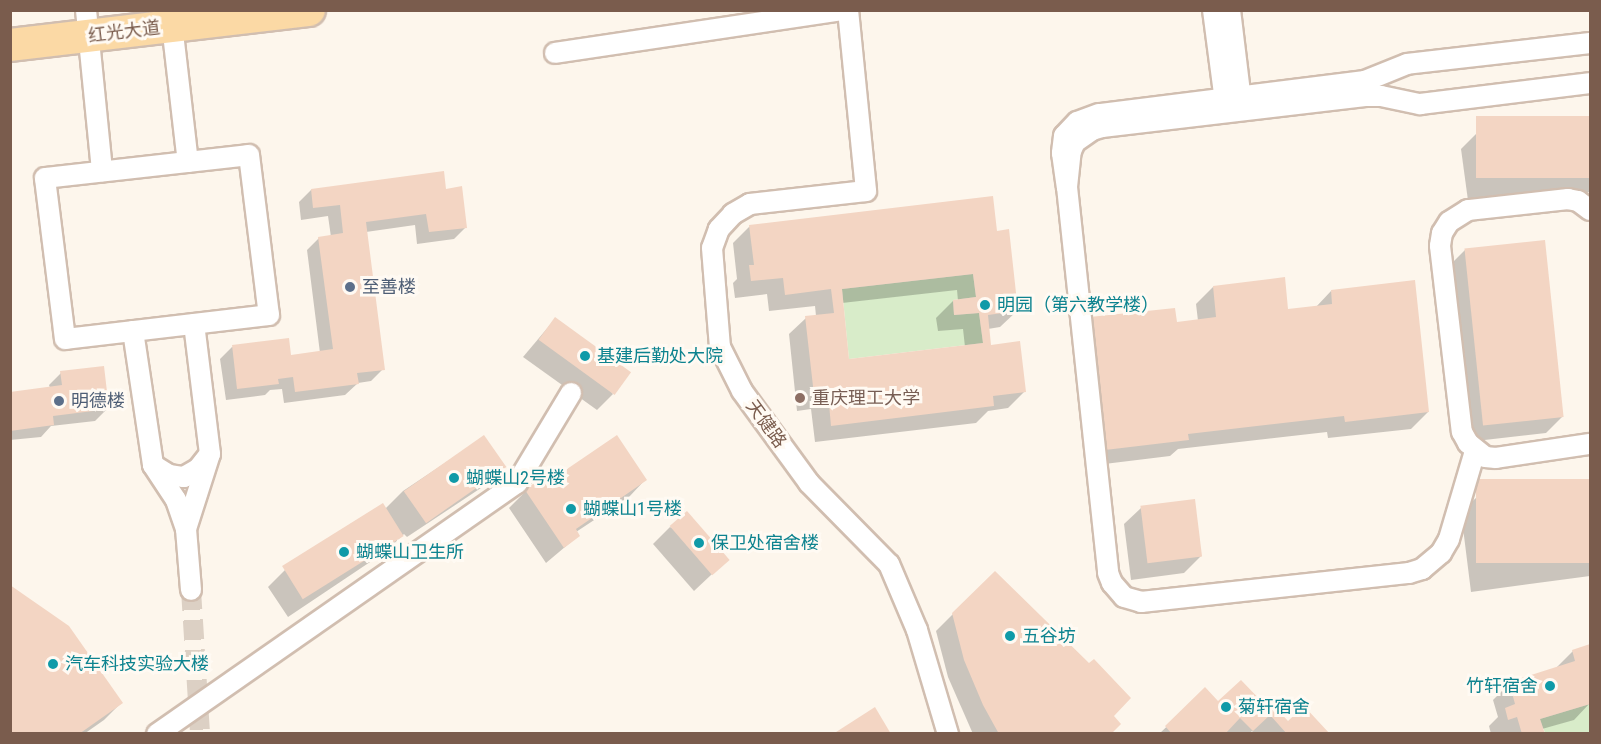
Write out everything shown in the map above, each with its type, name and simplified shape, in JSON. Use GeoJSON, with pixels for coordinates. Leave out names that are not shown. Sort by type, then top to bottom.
{"type":"FeatureCollection","features":[{"type":"Feature","properties":{"kind":"main road","name":"红光大道"},"geometry":{"type":"LineString","coordinates":[[10,45],[87,23],[309,10]]}},
{"type":"Feature","properties":{"kind":"street"},"geometry":{"type":"LineString","coordinates":[[555,53],[846,10]]}},
{"type":"Feature","properties":{"kind":"street","name":"天健路"},"geometry":{"type":"LineString","coordinates":[[846,10],[866,191],[750,204],[733,214],[719,229],[712,248],[720,347],[742,391],[809,483],[889,564],[917,630],[948,734]]}},
{"type":"Feature","properties":{"kind":"street"},"geometry":{"type":"LineString","coordinates":[[1213,10],[1234,104]]}},
{"type":"Feature","properties":{"kind":"street"},"geometry":{"type":"LineString","coordinates":[[1230,10],[1234,104]]}},
{"type":"Feature","properties":{"kind":"street"},"geometry":{"type":"LineString","coordinates":[[171,19],[188,162]]}},
{"type":"Feature","properties":{"kind":"street"},"geometry":{"type":"LineString","coordinates":[[87,23],[102,171]]}},
{"type":"Feature","properties":{"kind":"street"},"geometry":{"type":"LineString","coordinates":[[1234,104],[1365,81],[1407,64],[1590,43]]}},
{"type":"Feature","properties":{"kind":"street"},"geometry":{"type":"LineString","coordinates":[[1475,451],[1449,539],[1441,553],[1422,569],[1409,573],[1141,602],[1124,597],[1112,583],[1108,573],[1062,144],[1064,136],[1077,122],[1099,114],[1367,96],[1381,96],[1420,104],[1590,83]]}},
{"type":"Feature","properties":{"kind":"street"},"geometry":{"type":"LineString","coordinates":[[249,155],[269,315],[65,339],[45,178],[188,162],[249,155]]}},
{"type":"Feature","properties":{"kind":"street"},"geometry":{"type":"LineString","coordinates":[[1590,210],[1578,201],[1568,199],[1468,210],[1457,215],[1442,233],[1440,246],[1462,432],[1475,451],[1485,457],[1496,458],[1590,444]]}},
{"type":"Feature","properties":{"kind":"street"},"geometry":{"type":"LineString","coordinates":[[186,529],[210,454],[194,324]]}},
{"type":"Feature","properties":{"kind":"street"},"geometry":{"type":"LineString","coordinates":[[133,331],[153,465],[176,500],[186,529],[191,591]]}},
{"type":"Feature","properties":{"kind":"street"},"geometry":{"type":"LineString","coordinates":[[157,734],[517,483],[571,393]]}},
{"type":"Feature","properties":{"kind":"street"},"geometry":{"type":"LineString","coordinates":[[153,465],[169,475],[184,477],[198,469],[210,454]]}},
{"type":"Feature","properties":{"kind":"green space"},"geometry":{"type":"Polygon","coordinates":[[[973,274],[976,297],[953,300],[954,315],[979,313],[983,343],[849,359],[842,289],[973,274]]]}},
{"type":"Feature","properties":{"kind":"green space"},"geometry":{"type":"Polygon","coordinates":[[[1590,704],[1590,733],[1545,733],[1540,719],[1590,704]]]}},
{"type":"Feature","properties":{"kind":"building"},"geometry":{"type":"Polygon","coordinates":[[[1476,116],[1590,116],[1590,178],[1476,178],[1476,116]]]}},
{"type":"Feature","properties":{"kind":"building","name":"至善楼"},"geometry":{"type":"Polygon","coordinates":[[[444,171],[446,189],[462,186],[467,228],[429,232],[426,214],[366,222],[385,370],[357,373],[359,384],[295,392],[293,377],[278,379],[279,384],[237,389],[232,345],[289,338],[291,355],[333,349],[318,237],[343,233],[340,205],[313,208],[311,189],[444,171]]]}},
{"type":"Feature","properties":{"kind":"building","name":"明园（第六教学楼）"},"geometry":{"type":"Polygon","coordinates":[[[993,196],[997,231],[1009,229],[1018,311],[988,315],[991,345],[1020,341],[1026,392],[993,396],[994,406],[831,426],[828,393],[814,395],[805,316],[834,313],[831,289],[785,295],[783,278],[751,281],[749,265],[754,265],[749,225],[993,196]],[[973,274],[842,289],[849,359],[983,343],[979,313],[954,315],[953,300],[976,297],[973,274]]]}},
{"type":"Feature","properties":{"kind":"building"},"geometry":{"type":"Polygon","coordinates":[[[1545,240],[1564,417],[1483,425],[1464,248],[1545,240]]]}},
{"type":"Feature","properties":{"kind":"building"},"geometry":{"type":"Polygon","coordinates":[[[1285,277],[1288,309],[1332,304],[1331,290],[1415,280],[1429,412],[1345,422],[1344,416],[1188,434],[1189,440],[1105,450],[1090,317],[1175,308],[1177,322],[1216,317],[1213,286],[1285,277]]]}},
{"type":"Feature","properties":{"kind":"building","name":"基建后勤处大院"},"geometry":{"type":"Polygon","coordinates":[[[555,317],[631,372],[615,395],[539,340],[555,317]]]}},
{"type":"Feature","properties":{"kind":"building","name":"明德楼"},"geometry":{"type":"Polygon","coordinates":[[[104,366],[109,409],[53,416],[54,425],[10,431],[10,392],[62,385],[60,371],[104,366]]]}},
{"type":"Feature","properties":{"kind":"building","name":"蝴蝶山2号楼"},"geometry":{"type":"Polygon","coordinates":[[[484,435],[506,467],[426,523],[404,491],[484,435]]]}},
{"type":"Feature","properties":{"kind":"building","name":"蝴蝶山1号楼"},"geometry":{"type":"Polygon","coordinates":[[[617,435],[647,480],[576,529],[580,536],[564,548],[525,490],[541,478],[545,484],[617,435]]]}},
{"type":"Feature","properties":{"kind":"building"},"geometry":{"type":"Polygon","coordinates":[[[1476,479],[1590,479],[1590,563],[1476,563],[1476,479]]]}},
{"type":"Feature","properties":{"kind":"building"},"geometry":{"type":"Polygon","coordinates":[[[1195,499],[1202,557],[1147,563],[1140,506],[1195,499]]]}},
{"type":"Feature","properties":{"kind":"building","name":"蝴蝶山卫生所"},"geometry":{"type":"Polygon","coordinates":[[[383,503],[404,536],[303,599],[282,566],[383,503]]]}},
{"type":"Feature","properties":{"kind":"building","name":"保卫处宿舍楼"},"geometry":{"type":"Polygon","coordinates":[[[687,511],[730,560],[712,575],[670,526],[687,511]]]}},
{"type":"Feature","properties":{"kind":"building","name":"五谷坊"},"geometry":{"type":"Polygon","coordinates":[[[995,571],[1089,663],[1094,659],[1131,698],[1114,716],[1121,724],[1111,734],[999,734],[983,705],[964,660],[952,613],[995,571]]]}},
{"type":"Feature","properties":{"kind":"building","name":"汽车科技实验大楼"},"geometry":{"type":"Polygon","coordinates":[[[10,585],[69,626],[123,703],[79,734],[10,734],[10,585]]]}},
{"type":"Feature","properties":{"kind":"building","name":"竹轩宿舍"},"geometry":{"type":"Polygon","coordinates":[[[1590,644],[1590,704],[1540,719],[1545,734],[1522,734],[1517,717],[1508,720],[1505,708],[1515,704],[1509,682],[1575,661],[1572,650],[1590,644]]]}},
{"type":"Feature","properties":{"kind":"building","name":"菊轩宿舍"},"geometry":{"type":"Polygon","coordinates":[[[1241,680],[1267,707],[1271,703],[1288,721],[1304,706],[1330,734],[1287,734],[1270,715],[1253,731],[1240,718],[1225,734],[1172,734],[1165,726],[1205,687],[1218,701],[1241,680]]]}},
{"type":"Feature","properties":{"kind":"building"},"geometry":{"type":"Polygon","coordinates":[[[875,707],[891,734],[833,734],[875,707]]]}},
{"type":"Feature","properties":{"kind":"tunnel"},"geometry":{"type":"LineString","coordinates":[[191,590],[200,734]]}},
{"type":"Feature","properties":{"kind":"place","name":"至善楼"},"geometry":{"type":"Point","coordinates":[350,287]}},
{"type":"Feature","properties":{"kind":"place","name":"明园（第六教学楼）"},"geometry":{"type":"Point","coordinates":[985,305]}},
{"type":"Feature","properties":{"kind":"place","name":"基建后勤处大院"},"geometry":{"type":"Point","coordinates":[585,356]}},
{"type":"Feature","properties":{"kind":"place","name":"重庆理工大学"},"geometry":{"type":"Point","coordinates":[800,398]}},
{"type":"Feature","properties":{"kind":"place","name":"明德楼"},"geometry":{"type":"Point","coordinates":[59,401]}},
{"type":"Feature","properties":{"kind":"place","name":"蝴蝶山2号楼"},"geometry":{"type":"Point","coordinates":[454,478]}},
{"type":"Feature","properties":{"kind":"place","name":"蝴蝶山1号楼"},"geometry":{"type":"Point","coordinates":[571,509]}},
{"type":"Feature","properties":{"kind":"place","name":"保卫处宿舍楼"},"geometry":{"type":"Point","coordinates":[699,543]}},
{"type":"Feature","properties":{"kind":"place","name":"蝴蝶山卫生所"},"geometry":{"type":"Point","coordinates":[344,552]}},
{"type":"Feature","properties":{"kind":"place","name":"五谷坊"},"geometry":{"type":"Point","coordinates":[1010,636]}},
{"type":"Feature","properties":{"kind":"place","name":"汽车科技实验大楼"},"geometry":{"type":"Point","coordinates":[53,664]}},
{"type":"Feature","properties":{"kind":"place","name":"竹轩宿舍"},"geometry":{"type":"Point","coordinates":[1550,686]}},
{"type":"Feature","properties":{"kind":"place","name":"菊轩宿舍"},"geometry":{"type":"Point","coordinates":[1226,707]}}]}
